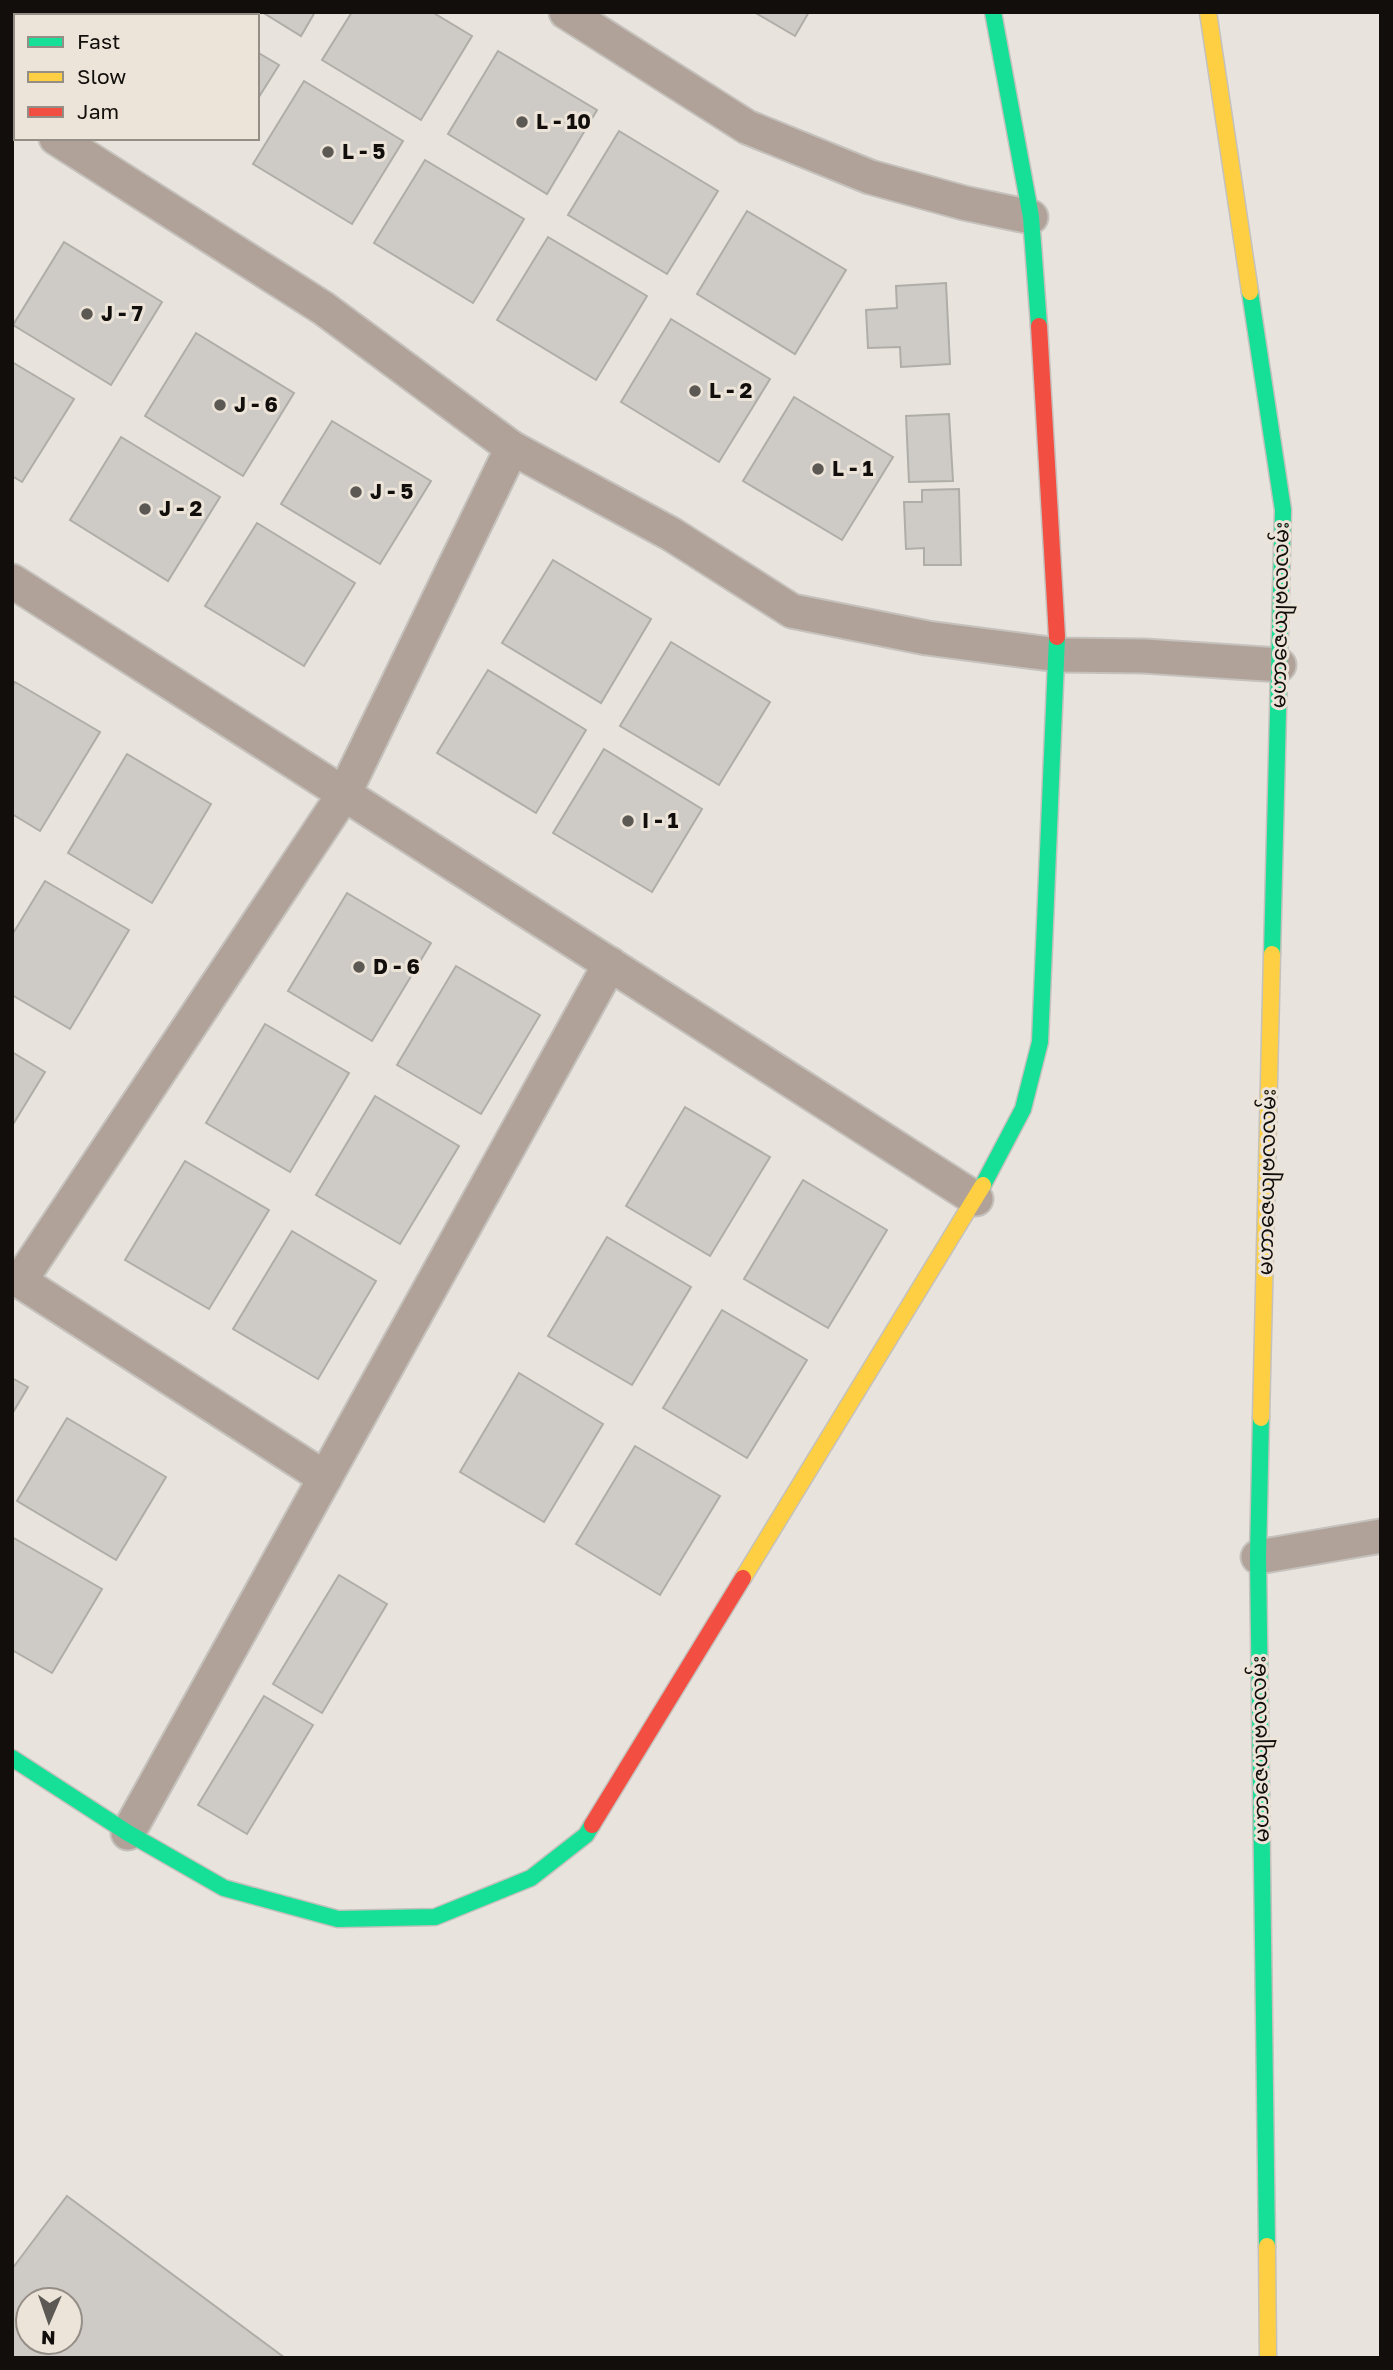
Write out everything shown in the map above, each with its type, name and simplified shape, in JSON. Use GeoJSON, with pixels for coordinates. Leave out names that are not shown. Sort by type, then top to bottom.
{"type":"FeatureCollection","features":[{"type":"Feature","properties":{"kind":"street"},"geometry":{"type":"LineString","coordinates":[[566,12],[747,127],[870,177],[1031,217]]}},
{"type":"Feature","properties":{"kind":"street"},"geometry":{"type":"LineString","coordinates":[[12,1758],[128,1833],[224,1888],[338,1919],[435,1917],[531,1878],[586,1835],[976,1199],[1023,1110],[1040,1042],[1058,655],[1048,452],[1031,217],[993,12]]}},
{"type":"Feature","properties":{"kind":"street","name":"မဟာဇေယျဗလလမ်း"},"geometry":{"type":"LineString","coordinates":[[1208,12],[1283,510],[1258,1557],[1268,2358]]}},
{"type":"Feature","properties":{"kind":"street"},"geometry":{"type":"LineString","coordinates":[[58,140],[323,308],[512,448],[671,534],[792,611],[927,638],[1058,655],[1144,656],[1279,665]]}},
{"type":"Feature","properties":{"kind":"street"},"geometry":{"type":"LineString","coordinates":[[325,1478],[16,1279],[344,794],[512,448]]}},
{"type":"Feature","properties":{"kind":"street"},"geometry":{"type":"LineString","coordinates":[[12,581],[976,1199]]}},
{"type":"Feature","properties":{"kind":"street"},"geometry":{"type":"LineString","coordinates":[[128,1833],[610,964]]}},
{"type":"Feature","properties":{"kind":"street"},"geometry":{"type":"LineString","coordinates":[[1258,1557],[1381,1536]]}},
{"type":"Feature","properties":{"kind":"building"},"geometry":{"type":"Polygon","coordinates":[[[13,12],[139,12],[138,14],[13,12]]]}},
{"type":"Feature","properties":{"kind":"building"},"geometry":{"type":"Polygon","coordinates":[[[262,12],[315,12],[301,36],[262,12]]]}},
{"type":"Feature","properties":{"kind":"building"},"geometry":{"type":"Polygon","coordinates":[[[352,12],[432,12],[472,36],[421,120],[322,60],[352,12]]]}},
{"type":"Feature","properties":{"kind":"building"},"geometry":{"type":"Polygon","coordinates":[[[754,12],[809,12],[795,36],[754,12]]]}},
{"type":"Feature","properties":{"kind":"building","name":"L - 10"},"geometry":{"type":"Polygon","coordinates":[[[498,51],[597,110],[547,194],[448,134],[498,51]]]}},
{"type":"Feature","properties":{"kind":"building"},"geometry":{"type":"Polygon","coordinates":[[[259,53],[279,65],[259,97],[259,53]]]}},
{"type":"Feature","properties":{"kind":"building","name":"L - 5"},"geometry":{"type":"Polygon","coordinates":[[[304,81],[403,141],[352,224],[253,164],[304,81]]]}},
{"type":"Feature","properties":{"kind":"building"},"geometry":{"type":"Polygon","coordinates":[[[619,131],[718,191],[667,274],[568,215],[619,131]]]}},
{"type":"Feature","properties":{"kind":"building"},"geometry":{"type":"Polygon","coordinates":[[[425,160],[524,219],[473,303],[374,243],[425,160]]]}},
{"type":"Feature","properties":{"kind":"building"},"geometry":{"type":"Polygon","coordinates":[[[747,211],[846,270],[795,354],[697,294],[747,211]]]}},
{"type":"Feature","properties":{"kind":"building"},"geometry":{"type":"Polygon","coordinates":[[[548,237],[647,296],[596,380],[497,320],[548,237]]]}},
{"type":"Feature","properties":{"kind":"building","name":"J - 7"},"geometry":{"type":"Polygon","coordinates":[[[64,242],[162,302],[111,385],[13,325],[64,242]]]}},
{"type":"Feature","properties":{"kind":"building"},"geometry":{"type":"Polygon","coordinates":[[[946,283],[950,364],[901,367],[900,347],[868,348],[866,310],[897,308],[896,286],[946,283]]]}},
{"type":"Feature","properties":{"kind":"building","name":"L - 2"},"geometry":{"type":"Polygon","coordinates":[[[671,319],[770,379],[719,462],[621,402],[671,319]]]}},
{"type":"Feature","properties":{"kind":"building","name":"J - 6"},"geometry":{"type":"Polygon","coordinates":[[[196,333],[294,393],[243,476],[145,416],[196,333]]]}},
{"type":"Feature","properties":{"kind":"building"},"geometry":{"type":"Polygon","coordinates":[[[12,362],[74,399],[22,482],[12,476],[12,362]]]}},
{"type":"Feature","properties":{"kind":"building","name":"L - 1"},"geometry":{"type":"Polygon","coordinates":[[[794,397],[893,457],[842,540],[743,481],[794,397]]]}},
{"type":"Feature","properties":{"kind":"building"},"geometry":{"type":"Polygon","coordinates":[[[949,414],[953,481],[909,482],[906,416],[949,414]]]}},
{"type":"Feature","properties":{"kind":"building","name":"J - 5"},"geometry":{"type":"Polygon","coordinates":[[[332,421],[431,481],[380,564],[281,504],[332,421]]]}},
{"type":"Feature","properties":{"kind":"building","name":"J - 2"},"geometry":{"type":"Polygon","coordinates":[[[121,437],[220,497],[168,581],[70,520],[121,437]]]}},
{"type":"Feature","properties":{"kind":"building"},"geometry":{"type":"Polygon","coordinates":[[[959,489],[961,565],[924,565],[924,548],[906,549],[904,502],[922,502],[922,490],[959,489]]]}},
{"type":"Feature","properties":{"kind":"building"},"geometry":{"type":"Polygon","coordinates":[[[257,523],[355,583],[304,666],[205,606],[257,523]]]}},
{"type":"Feature","properties":{"kind":"building"},"geometry":{"type":"Polygon","coordinates":[[[553,560],[651,619],[601,703],[502,643],[553,560]]]}},
{"type":"Feature","properties":{"kind":"building"},"geometry":{"type":"Polygon","coordinates":[[[671,642],[770,702],[719,785],[620,726],[671,642]]]}},
{"type":"Feature","properties":{"kind":"building"},"geometry":{"type":"Polygon","coordinates":[[[488,670],[586,730],[536,813],[437,753],[488,670]]]}},
{"type":"Feature","properties":{"kind":"building"},"geometry":{"type":"Polygon","coordinates":[[[15,682],[100,732],[40,831],[12,814],[12,687],[15,682]]]}},
{"type":"Feature","properties":{"kind":"building","name":"I - 1"},"geometry":{"type":"Polygon","coordinates":[[[604,749],[702,809],[652,892],[553,833],[604,749]]]}},
{"type":"Feature","properties":{"kind":"building"},"geometry":{"type":"Polygon","coordinates":[[[127,754],[211,804],[152,903],[68,853],[127,754]]]}},
{"type":"Feature","properties":{"kind":"building"},"geometry":{"type":"Polygon","coordinates":[[[45,881],[129,930],[70,1029],[12,995],[12,935],[45,881]]]}},
{"type":"Feature","properties":{"kind":"building","name":"D - 6"},"geometry":{"type":"Polygon","coordinates":[[[347,893],[431,943],[372,1041],[288,991],[347,893]]]}},
{"type":"Feature","properties":{"kind":"building"},"geometry":{"type":"Polygon","coordinates":[[[456,966],[540,1015],[481,1114],[397,1065],[456,966]]]}},
{"type":"Feature","properties":{"kind":"building"},"geometry":{"type":"Polygon","coordinates":[[[265,1024],[349,1073],[290,1172],[206,1123],[265,1024]]]}},
{"type":"Feature","properties":{"kind":"building"},"geometry":{"type":"Polygon","coordinates":[[[12,1052],[45,1072],[12,1126],[12,1052]]]}},
{"type":"Feature","properties":{"kind":"building"},"geometry":{"type":"Polygon","coordinates":[[[375,1096],[459,1146],[400,1244],[316,1195],[375,1096]]]}},
{"type":"Feature","properties":{"kind":"building"},"geometry":{"type":"Polygon","coordinates":[[[685,1107],[770,1157],[710,1256],[626,1206],[685,1107]]]}},
{"type":"Feature","properties":{"kind":"building"},"geometry":{"type":"Polygon","coordinates":[[[185,1161],[269,1210],[209,1309],[125,1260],[185,1161]]]}},
{"type":"Feature","properties":{"kind":"building"},"geometry":{"type":"Polygon","coordinates":[[[803,1180],[887,1230],[828,1328],[744,1279],[803,1180]]]}},
{"type":"Feature","properties":{"kind":"building"},"geometry":{"type":"Polygon","coordinates":[[[292,1231],[376,1281],[318,1379],[233,1329],[292,1231]]]}},
{"type":"Feature","properties":{"kind":"building"},"geometry":{"type":"Polygon","coordinates":[[[607,1237],[691,1287],[632,1385],[548,1336],[607,1237]]]}},
{"type":"Feature","properties":{"kind":"building"},"geometry":{"type":"Polygon","coordinates":[[[722,1310],[807,1360],[747,1458],[663,1408],[722,1310]]]}},
{"type":"Feature","properties":{"kind":"building"},"geometry":{"type":"Polygon","coordinates":[[[519,1373],[603,1424],[544,1522],[460,1472],[519,1373]]]}},
{"type":"Feature","properties":{"kind":"building"},"geometry":{"type":"Polygon","coordinates":[[[12,1378],[28,1387],[12,1414],[12,1378]]]}},
{"type":"Feature","properties":{"kind":"building"},"geometry":{"type":"Polygon","coordinates":[[[67,1418],[166,1477],[116,1560],[17,1501],[67,1418]]]}},
{"type":"Feature","properties":{"kind":"building"},"geometry":{"type":"Polygon","coordinates":[[[635,1446],[720,1496],[660,1595],[576,1544],[635,1446]]]}},
{"type":"Feature","properties":{"kind":"building"},"geometry":{"type":"Polygon","coordinates":[[[12,1537],[102,1589],[52,1673],[12,1650],[12,1537]]]}},
{"type":"Feature","properties":{"kind":"building"},"geometry":{"type":"Polygon","coordinates":[[[339,1575],[387,1604],[322,1713],[273,1684],[339,1575]]]}},
{"type":"Feature","properties":{"kind":"building"},"geometry":{"type":"Polygon","coordinates":[[[264,1696],[313,1725],[247,1834],[198,1805],[264,1696]]]}},
{"type":"Feature","properties":{"kind":"building"},"geometry":{"type":"Polygon","coordinates":[[[67,2196],[285,2358],[12,2358],[12,2269],[67,2196]]]}},
{"type":"Feature","properties":{"kind":"traffic: fast"},"geometry":{"type":"LineString","coordinates":[[993,12],[1031,217],[1039,326]]}},
{"type":"Feature","properties":{"kind":"traffic: fast"},"geometry":{"type":"LineString","coordinates":[[1250,292],[1283,510],[1272,954]]}},
{"type":"Feature","properties":{"kind":"traffic: fast"},"geometry":{"type":"LineString","coordinates":[[983,1185],[1023,1109],[1040,1042],[1057,637]]}},
{"type":"Feature","properties":{"kind":"traffic: fast"},"geometry":{"type":"LineString","coordinates":[[1261,1418],[1258,1557],[1267,2246]]}},
{"type":"Feature","properties":{"kind":"traffic: fast"},"geometry":{"type":"LineString","coordinates":[[12,1758],[128,1833],[224,1888],[338,1919],[435,1917],[531,1878],[586,1835],[592,1825]]}},
{"type":"Feature","properties":{"kind":"traffic: slow"},"geometry":{"type":"LineString","coordinates":[[1208,12],[1250,292]]}},
{"type":"Feature","properties":{"kind":"traffic: slow"},"geometry":{"type":"LineString","coordinates":[[1261,1418],[1272,954]]}},
{"type":"Feature","properties":{"kind":"traffic: slow"},"geometry":{"type":"LineString","coordinates":[[743,1578],[983,1185]]}},
{"type":"Feature","properties":{"kind":"traffic: slow"},"geometry":{"type":"LineString","coordinates":[[1267,2246],[1268,2358]]}},
{"type":"Feature","properties":{"kind":"traffic: jam"},"geometry":{"type":"LineString","coordinates":[[1039,326],[1057,637]]}},
{"type":"Feature","properties":{"kind":"traffic: jam"},"geometry":{"type":"LineString","coordinates":[[592,1825],[743,1578]]}},
{"type":"Feature","properties":{"kind":"place","name":"L - 10"},"geometry":{"type":"Point","coordinates":[522,122]}},
{"type":"Feature","properties":{"kind":"place","name":"L - 5"},"geometry":{"type":"Point","coordinates":[328,152]}},
{"type":"Feature","properties":{"kind":"place","name":"J - 7"},"geometry":{"type":"Point","coordinates":[87,314]}},
{"type":"Feature","properties":{"kind":"place","name":"L - 2"},"geometry":{"type":"Point","coordinates":[695,391]}},
{"type":"Feature","properties":{"kind":"place","name":"J - 6"},"geometry":{"type":"Point","coordinates":[220,405]}},
{"type":"Feature","properties":{"kind":"place","name":"L - 1"},"geometry":{"type":"Point","coordinates":[818,469]}},
{"type":"Feature","properties":{"kind":"place","name":"J - 5"},"geometry":{"type":"Point","coordinates":[356,492]}},
{"type":"Feature","properties":{"kind":"place","name":"J - 2"},"geometry":{"type":"Point","coordinates":[145,509]}},
{"type":"Feature","properties":{"kind":"place","name":"I - 1"},"geometry":{"type":"Point","coordinates":[628,821]}},
{"type":"Feature","properties":{"kind":"place","name":"D - 6"},"geometry":{"type":"Point","coordinates":[359,967]}}]}
